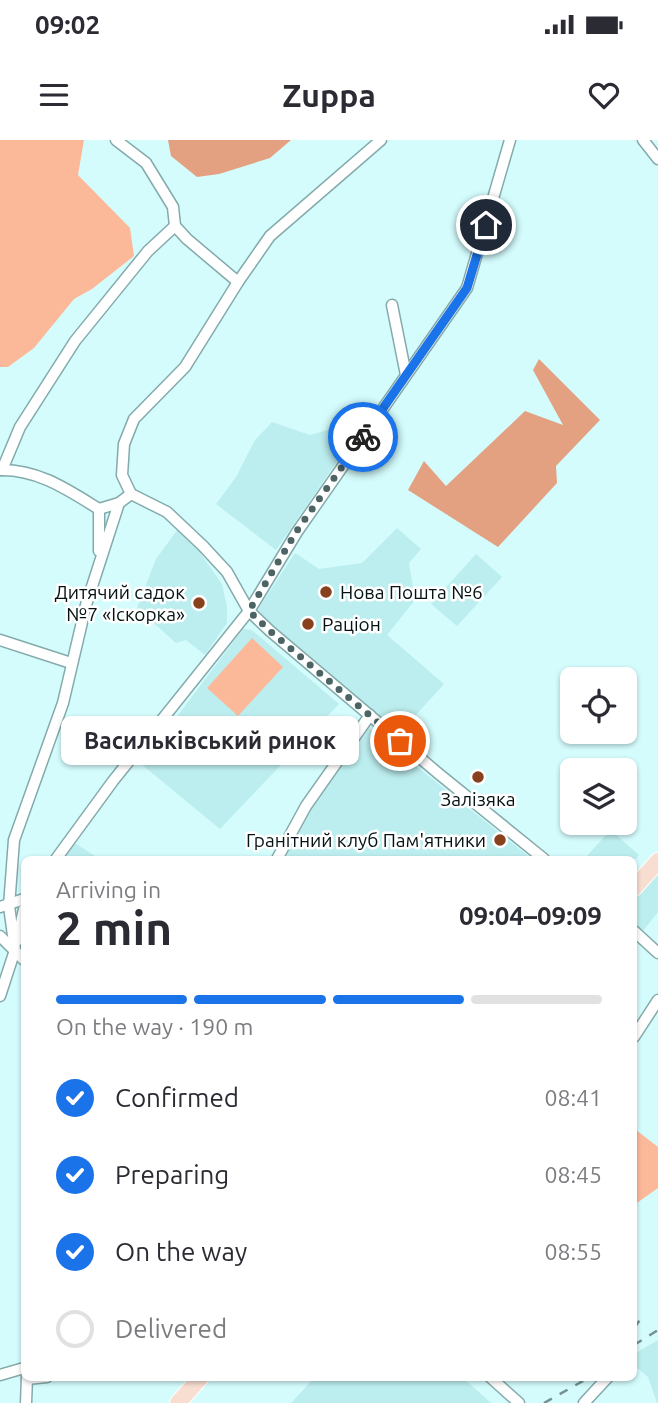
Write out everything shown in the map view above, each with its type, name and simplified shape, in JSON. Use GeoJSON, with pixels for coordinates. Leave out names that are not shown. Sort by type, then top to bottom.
{"type":"FeatureCollection","features":[{"type":"Feature","properties":{"kind":"main road"},"geometry":{"type":"LineString","coordinates":[[637,885],[658,861]]}},
{"type":"Feature","properties":{"kind":"main road"},"geometry":{"type":"LineString","coordinates":[[178,1403],[197,1381]]}},
{"type":"Feature","properties":{"kind":"street"},"geometry":{"type":"LineString","coordinates":[[116,140],[146,163],[173,207],[175,226],[238,282]]}},
{"type":"Feature","properties":{"kind":"street"},"geometry":{"type":"LineString","coordinates":[[381,140],[270,236],[185,368],[134,419],[124,444],[122,475],[131,494],[167,512],[203,546],[227,572],[249,611],[540,856]]}},
{"type":"Feature","properties":{"kind":"street"},"geometry":{"type":"LineString","coordinates":[[58,856],[113,781],[249,611],[296,532],[467,288],[510,140]]}},
{"type":"Feature","properties":{"kind":"street"},"geometry":{"type":"LineString","coordinates":[[643,140],[658,159]]}},
{"type":"Feature","properties":{"kind":"street"},"geometry":{"type":"LineString","coordinates":[[131,494],[120,503],[99,509],[57,484],[31,473],[1,470],[20,427],[75,341],[148,251],[175,226]]}},
{"type":"Feature","properties":{"kind":"street"},"geometry":{"type":"LineString","coordinates":[[392,305],[406,375]]}},
{"type":"Feature","properties":{"kind":"street"},"geometry":{"type":"LineString","coordinates":[[15,950],[5,906],[14,840],[63,703],[71,663],[99,562],[120,503]]}},
{"type":"Feature","properties":{"kind":"street"},"geometry":{"type":"LineString","coordinates":[[99,509],[99,562]]}},
{"type":"Feature","properties":{"kind":"street"},"geometry":{"type":"LineString","coordinates":[[0,640],[71,663]]}},
{"type":"Feature","properties":{"kind":"street"},"geometry":{"type":"LineString","coordinates":[[279,856],[306,806],[370,715]]}},
{"type":"Feature","properties":{"kind":"street"},"geometry":{"type":"LineString","coordinates":[[0,996],[21,923]]}},
{"type":"Feature","properties":{"kind":"street"},"geometry":{"type":"LineString","coordinates":[[637,934],[658,953]]}},
{"type":"Feature","properties":{"kind":"street"},"geometry":{"type":"LineString","coordinates":[[0,936],[21,957]]}},
{"type":"Feature","properties":{"kind":"street"},"geometry":{"type":"LineString","coordinates":[[637,1032],[658,1000]]}},
{"type":"Feature","properties":{"kind":"street"},"geometry":{"type":"LineString","coordinates":[[0,1375],[21,1375]]}},
{"type":"Feature","properties":{"kind":"street"},"geometry":{"type":"LineString","coordinates":[[26,1381],[26,1403]]}},
{"type":"Feature","properties":{"kind":"street"},"geometry":{"type":"LineString","coordinates":[[494,1381],[519,1403]]}},
{"type":"Feature","properties":{"kind":"street"},"geometry":{"type":"LineString","coordinates":[[584,1403],[604,1381]]}},
{"type":"Feature","properties":{"kind":"shaded area"},"geometry":{"type":"Polygon","coordinates":[[[0,140],[84,140],[78,175],[130,228],[134,256],[92,289],[74,299],[34,348],[8,367],[0,367],[0,140]]]}},
{"type":"Feature","properties":{"kind":"shaded area"},"geometry":{"type":"Polygon","coordinates":[[[168,140],[291,140],[270,158],[219,174],[197,177],[171,156],[168,140]]]}},
{"type":"Feature","properties":{"kind":"shaded area"},"geometry":{"type":"Polygon","coordinates":[[[539,359],[600,420],[556,466],[557,483],[498,547],[408,490],[424,461],[446,486],[525,411],[563,425],[533,370],[539,359]]]}},
{"type":"Feature","properties":{"kind":"shaded area"},"geometry":{"type":"Polygon","coordinates":[[[272,422],[310,435],[338,427],[354,437],[276,550],[216,504],[236,477],[255,440],[272,422]]]}},
{"type":"Feature","properties":{"kind":"shaded area"},"geometry":{"type":"Polygon","coordinates":[[[397,528],[421,549],[409,563],[415,600],[387,635],[444,684],[396,737],[254,615],[295,553],[319,569],[362,563],[397,528]]]}},
{"type":"Feature","properties":{"kind":"shaded area"},"geometry":{"type":"Polygon","coordinates":[[[178,529],[198,550],[222,584],[227,607],[227,623],[205,655],[186,640],[176,643],[137,608],[156,559],[178,529]]]}},
{"type":"Feature","properties":{"kind":"shaded area"},"geometry":{"type":"Polygon","coordinates":[[[476,554],[502,577],[457,626],[431,604],[476,554]]]}},
{"type":"Feature","properties":{"kind":"shaded area"},"geometry":{"type":"Polygon","coordinates":[[[243,629],[252,630],[339,704],[220,829],[141,764],[243,629]]]}},
{"type":"Feature","properties":{"kind":"shaded area"},"geometry":{"type":"Polygon","coordinates":[[[252,638],[283,667],[238,716],[207,688],[252,638]]]}},
{"type":"Feature","properties":{"kind":"shaded area"},"geometry":{"type":"Polygon","coordinates":[[[365,725],[528,856],[283,856],[306,810],[365,725]]]}},
{"type":"Feature","properties":{"kind":"shaded area"},"geometry":{"type":"Polygon","coordinates":[[[606,835],[616,835],[639,855],[637,858],[587,856],[606,835]]]}},
{"type":"Feature","properties":{"kind":"shaded area"},"geometry":{"type":"Polygon","coordinates":[[[70,840],[95,856],[58,856],[70,840]]]}},
{"type":"Feature","properties":{"kind":"shaded area"},"geometry":{"type":"Polygon","coordinates":[[[658,861],[658,912],[639,936],[637,934],[637,885],[658,861]]]}},
{"type":"Feature","properties":{"kind":"shaded area"},"geometry":{"type":"Polygon","coordinates":[[[637,1131],[658,1147],[658,1188],[637,1203],[637,1131]]]}},
{"type":"Feature","properties":{"kind":"shaded area"},"geometry":{"type":"Polygon","coordinates":[[[658,1340],[658,1403],[648,1377],[637,1368],[637,1352],[658,1340]]]}},
{"type":"Feature","properties":{"kind":"shaded area"},"geometry":{"type":"Polygon","coordinates":[[[311,1381],[466,1381],[491,1403],[291,1403],[311,1381]]]}},
{"type":"Feature","properties":{"kind":"railway"},"geometry":{"type":"LineString","coordinates":[[637,1324],[643,1316]]}},
{"type":"Feature","properties":{"kind":"railway"},"geometry":{"type":"LineString","coordinates":[[637,1343],[658,1330]]}},
{"type":"Feature","properties":{"kind":"railway"},"geometry":{"type":"LineString","coordinates":[[544,1403],[583,1381]]}},
{"type":"Feature","properties":{"kind":"way so far"},"geometry":{"type":"LineString","coordinates":[[363,437],[296,532],[249,611],[400,741]]}},
{"type":"Feature","properties":{"kind":"place","name":"Нова Пошта №6"},"geometry":{"type":"Point","coordinates":[326,592]}},
{"type":"Feature","properties":{"kind":"place","name":"Дитячий садок №7 «Іскорка»"},"geometry":{"type":"Point","coordinates":[199,603]}},
{"type":"Feature","properties":{"kind":"place","name":"Раціон"},"geometry":{"type":"Point","coordinates":[308,624]}},
{"type":"Feature","properties":{"kind":"place","name":"Васильківський ринок"},"geometry":{"type":"Point","coordinates":[400,741]}},
{"type":"Feature","properties":{"kind":"place","name":"Залізяка"},"geometry":{"type":"Point","coordinates":[478,777]}},
{"type":"Feature","properties":{"kind":"place","name":"Гранітний клуб Пам'ятники"},"geometry":{"type":"Point","coordinates":[500,840]}},
{"type":"Feature","properties":{"kind":"route"},"geometry":{"type":"LineString","coordinates":[[363,437],[467,288],[486,225]]}}]}
